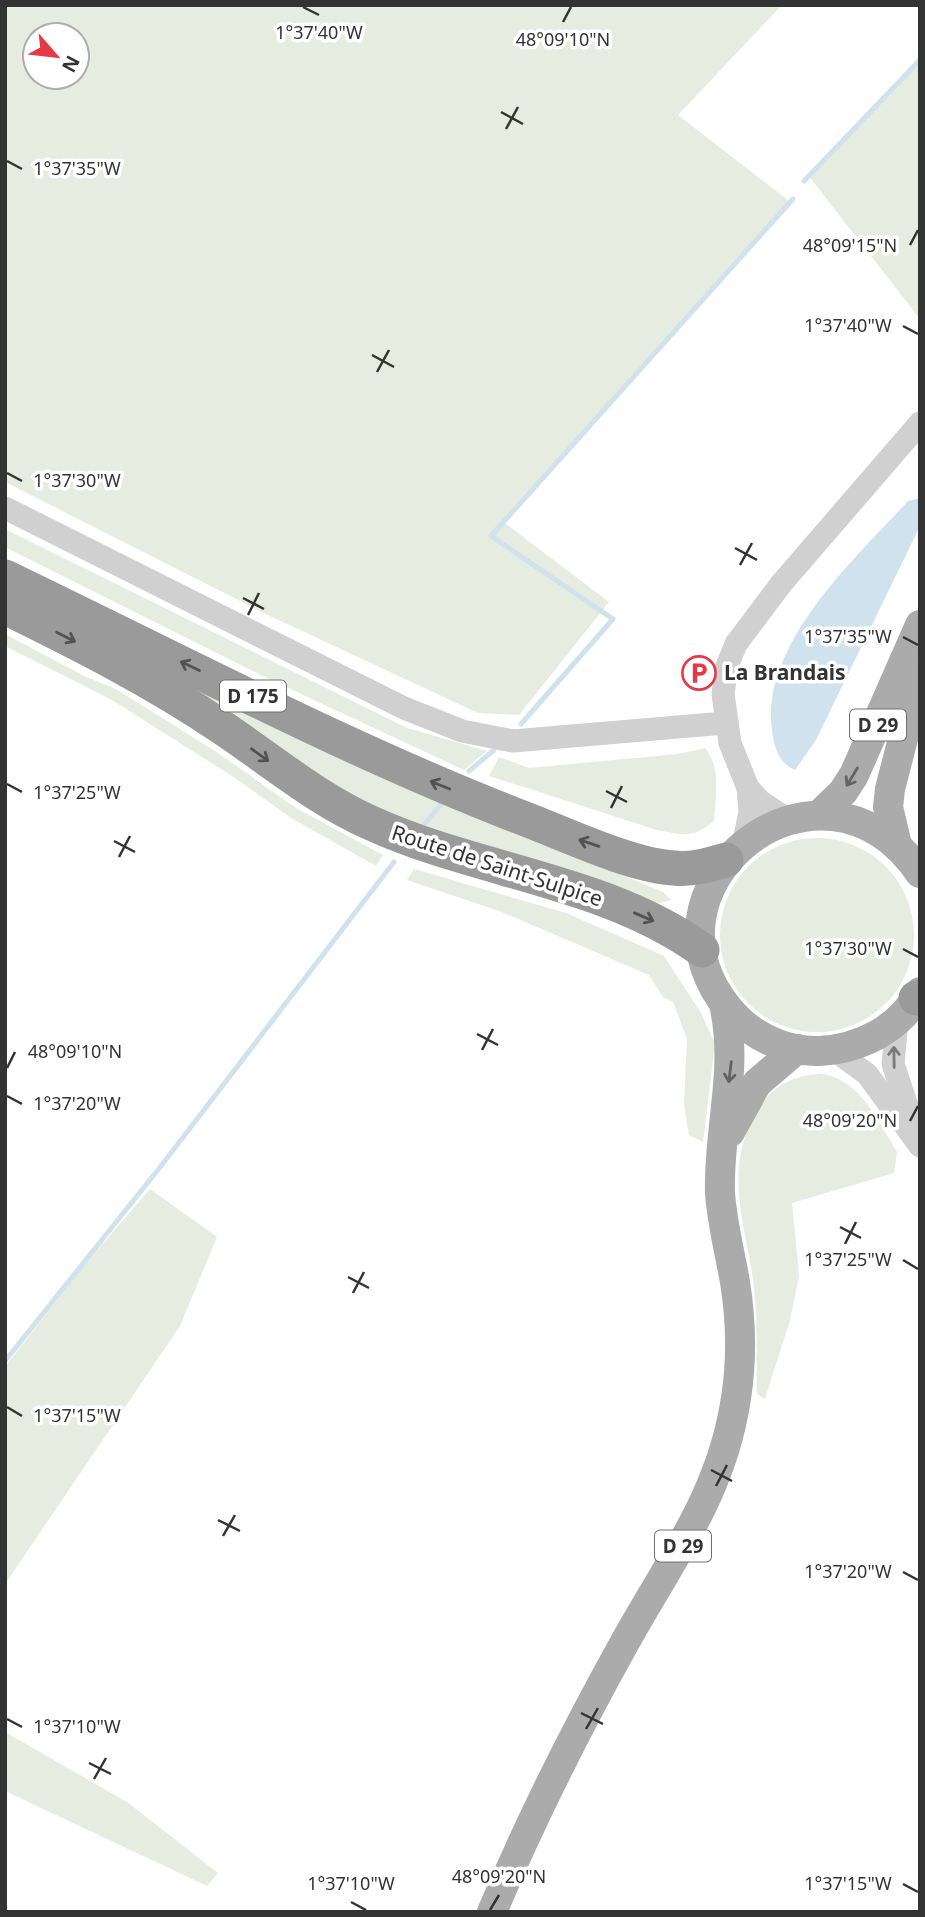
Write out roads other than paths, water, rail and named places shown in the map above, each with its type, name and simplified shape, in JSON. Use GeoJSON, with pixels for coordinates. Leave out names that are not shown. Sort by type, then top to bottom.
{"type":"FeatureCollection","features":[{"type":"Feature","properties":{"kind":"highway","name":"D 175"},"geometry":{"type":"LineString","coordinates":[[5,576],[362,750],[503,811],[673,869],[707,866],[735,851]]}},
{"type":"Feature","properties":{"kind":"highway","name":"Route de Saint-Sulpice"},"geometry":{"type":"LineString","coordinates":[[5,607],[112,660],[224,729],[314,793],[369,822],[463,858],[590,895],[655,922],[702,950]]}},
{"type":"Feature","properties":{"kind":"main road","name":"D 29"},"geometry":{"type":"LineString","coordinates":[[819,815],[843,792],[854,775],[890,699],[920,625]]}},
{"type":"Feature","properties":{"kind":"main road","name":"D 29"},"geometry":{"type":"LineString","coordinates":[[898,845],[888,807],[890,789],[920,673]]}},
{"type":"Feature","properties":{"kind":"main road"},"geometry":{"type":"LineString","coordinates":[[913,1002],[868,1040],[834,1050],[797,1049],[757,1034],[724,1004],[706,970],[702,950],[704,903],[735,851],[764,828],[787,819],[819,815],[861,823],[898,845],[920,873]]}},
{"type":"Feature","properties":{"kind":"main road","name":"D 29"},"geometry":{"type":"LineString","coordinates":[[492,1912],[524,1837],[587,1710],[694,1526],[724,1454],[736,1398],[740,1342],[735,1286],[721,1205],[724,1120],[732,1049],[724,1004]]}},
{"type":"Feature","properties":{"kind":"main road","name":"D 29"},"geometry":{"type":"LineString","coordinates":[[724,1146],[739,1111],[757,1083],[797,1049]]}},
{"type":"Feature","properties":{"kind":"street"},"geometry":{"type":"LineString","coordinates":[[735,851],[750,812],[748,788],[725,723],[723,694],[727,666],[744,632],[920,423]]}},
{"type":"Feature","properties":{"kind":"street"},"geometry":{"type":"LineString","coordinates":[[5,508],[437,722],[485,737],[513,741],[725,723]]}},
{"type":"Feature","properties":{"kind":"street"},"geometry":{"type":"LineString","coordinates":[[748,788],[761,802],[787,819]]}},
{"type":"Feature","properties":{"kind":"street"},"geometry":{"type":"LineString","coordinates":[[913,1002],[893,1064],[900,1092],[920,1137]]}},
{"type":"Feature","properties":{"kind":"street"},"geometry":{"type":"LineString","coordinates":[[834,1050],[867,1074],[920,1146]]}},
{"type":"Feature","properties":{"kind":"water"},"geometry":{"type":"Polygon","coordinates":[[[920,498],[920,526],[816,740],[795,770],[780,757],[773,737],[772,704],[779,671],[794,639],[837,579],[908,501],[920,498]]]}},
{"type":"Feature","properties":{"kind":"waterway"},"geometry":{"type":"LineString","coordinates":[[804,181],[920,60]]}},
{"type":"Feature","properties":{"kind":"waterway"},"geometry":{"type":"LineString","coordinates":[[521,724],[613,619],[491,536],[793,199]]}},
{"type":"Feature","properties":{"kind":"waterway"},"geometry":{"type":"LineString","coordinates":[[469,771],[494,750]]}},
{"type":"Feature","properties":{"kind":"waterway"},"geometry":{"type":"LineString","coordinates":[[424,825],[442,803]]}},
{"type":"Feature","properties":{"kind":"waterway"},"geometry":{"type":"LineString","coordinates":[[5,1361],[161,1166],[394,862]]}},
{"type":"Feature","properties":{"kind":"place","name":"La Brandais"},"geometry":{"type":"Point","coordinates":[699,673]}}]}
